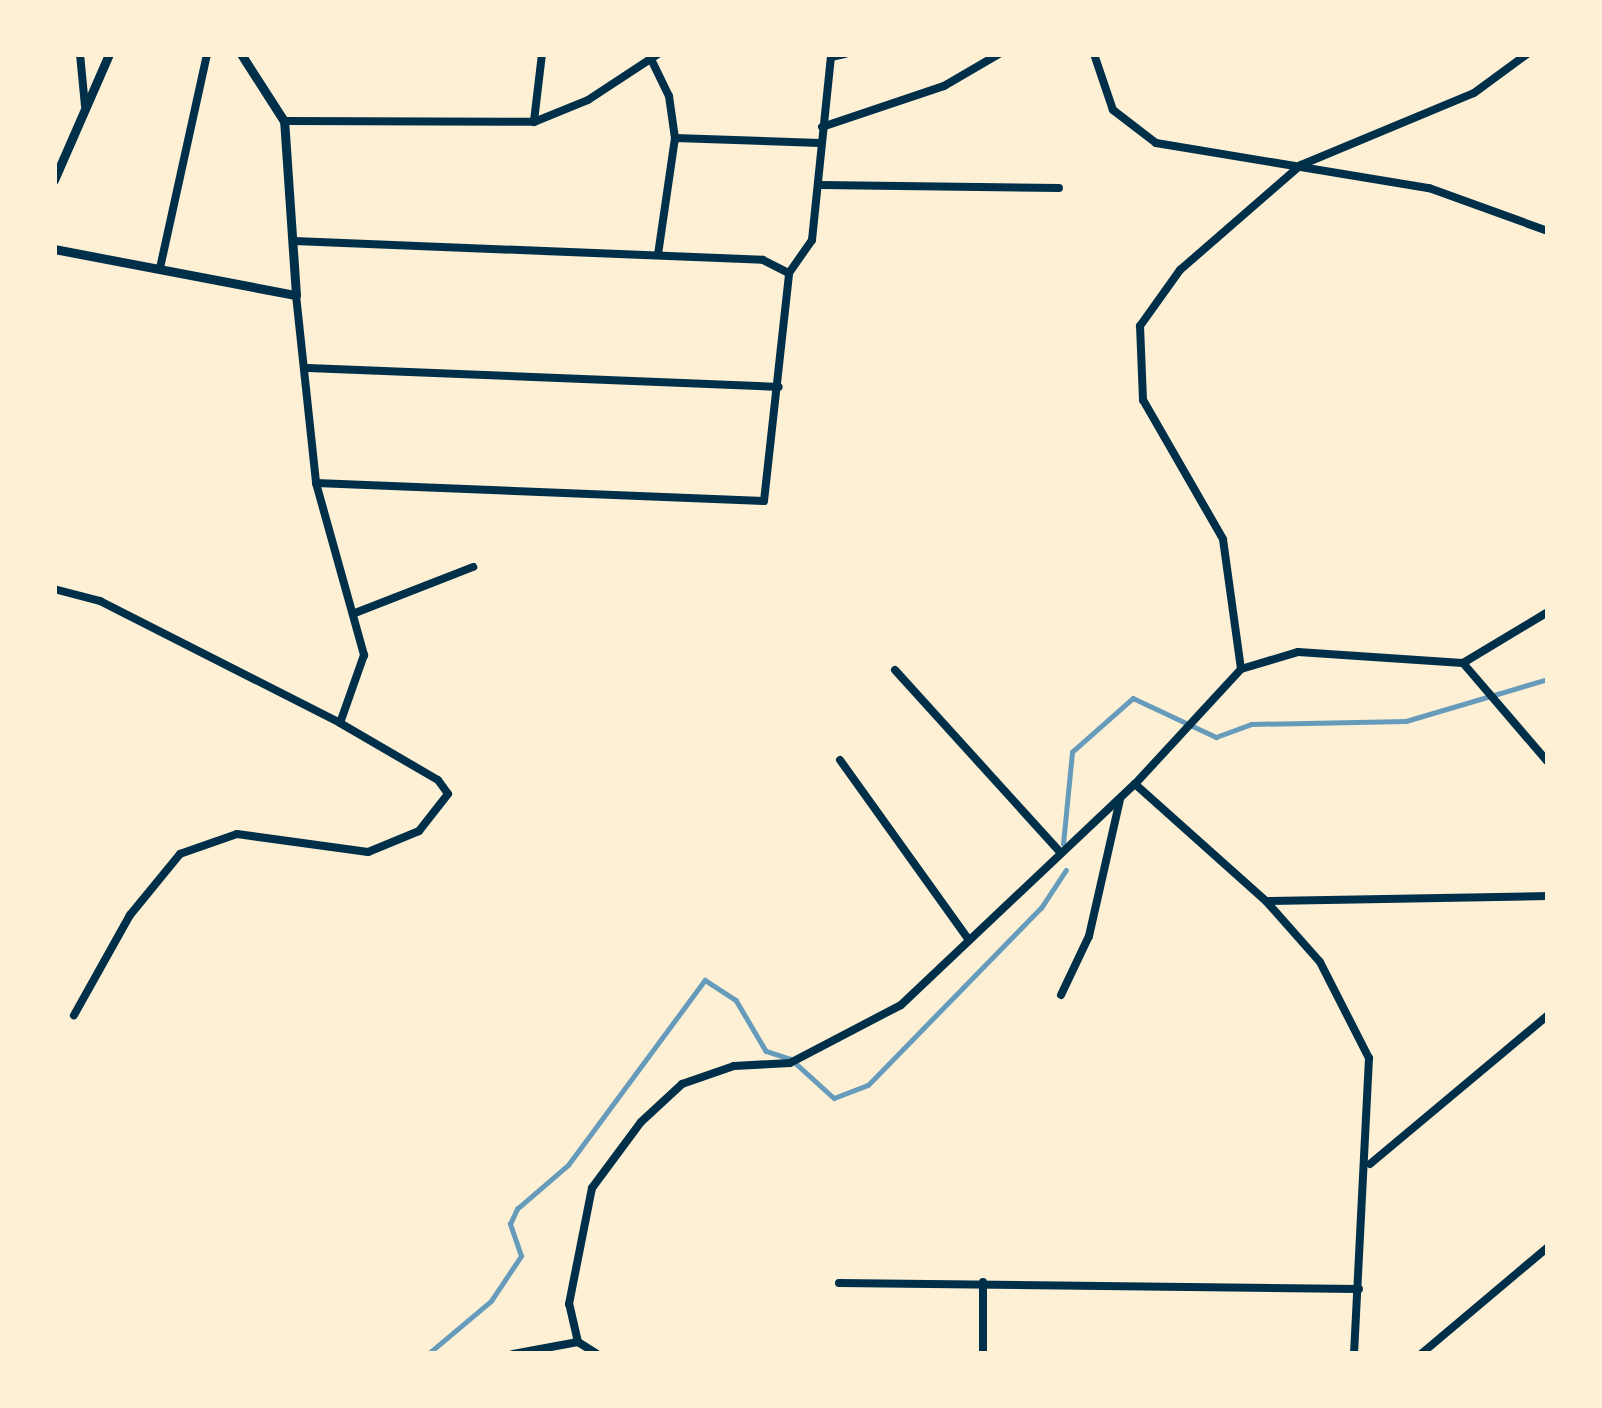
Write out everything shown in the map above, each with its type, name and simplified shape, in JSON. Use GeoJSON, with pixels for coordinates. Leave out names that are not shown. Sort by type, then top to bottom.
{"type":"FeatureCollection","features":[{"type":"Feature","properties":{"kind":"street"},"geometry":{"type":"LineString","coordinates":[[80,54],[85,111]]}},
{"type":"Feature","properties":{"kind":"street"},"geometry":{"type":"LineString","coordinates":[[54,180],[109,54]]}},
{"type":"Feature","properties":{"kind":"street"},"geometry":{"type":"LineString","coordinates":[[160,268],[207,54]]}},
{"type":"Feature","properties":{"kind":"street"},"geometry":{"type":"LineString","coordinates":[[241,54],[284,121],[316,483],[364,655],[340,724]]}},
{"type":"Feature","properties":{"kind":"street"},"geometry":{"type":"LineString","coordinates":[[534,122],[542,54]]}},
{"type":"Feature","properties":{"kind":"street"},"geometry":{"type":"LineString","coordinates":[[316,483],[755,506],[769,496],[789,273],[812,240],[831,57],[845,54]]}},
{"type":"Feature","properties":{"kind":"street"},"geometry":{"type":"LineString","coordinates":[[821,128],[944,86],[998,54]]}},
{"type":"Feature","properties":{"kind":"street"},"geometry":{"type":"LineString","coordinates":[[1094,54],[1113,110],[1156,143],[1430,188],[1548,231]]}},
{"type":"Feature","properties":{"kind":"street"},"geometry":{"type":"LineString","coordinates":[[1240,669],[1223,538],[1143,400],[1140,326],[1180,270],[1301,165],[1474,93],[1526,54]]}},
{"type":"Feature","properties":{"kind":"street"},"geometry":{"type":"LineString","coordinates":[[284,121],[534,122],[588,100],[655,57],[669,96],[675,138],[658,255]]}},
{"type":"Feature","properties":{"kind":"street"},"geometry":{"type":"LineString","coordinates":[[675,138],[820,143]]}},
{"type":"Feature","properties":{"kind":"street"},"geometry":{"type":"LineString","coordinates":[[820,184],[1059,188]]}},
{"type":"Feature","properties":{"kind":"street"},"geometry":{"type":"LineString","coordinates":[[294,241],[763,260],[789,273]]}},
{"type":"Feature","properties":{"kind":"street"},"geometry":{"type":"LineString","coordinates":[[54,249],[296,296]]}},
{"type":"Feature","properties":{"kind":"street"},"geometry":{"type":"LineString","coordinates":[[308,368],[779,386]]}},
{"type":"Feature","properties":{"kind":"street"},"geometry":{"type":"LineString","coordinates":[[355,613],[472,567]]}},
{"type":"Feature","properties":{"kind":"street"},"geometry":{"type":"LineString","coordinates":[[54,590],[100,601],[340,724],[438,780],[446,803],[391,846],[368,852],[237,834],[180,854],[130,915],[74,1015]]}},
{"type":"Feature","properties":{"kind":"street"},"geometry":{"type":"LineString","coordinates":[[578,1342],[569,1304],[592,1188],[641,1122],[682,1084],[734,1066],[790,1063],[840,1043],[902,1005],[1120,799],[1240,669],[1298,652],[1462,663],[1548,612]]}},
{"type":"Feature","properties":{"kind":"street"},"geometry":{"type":"LineString","coordinates":[[1462,663],[1548,762]]}},
{"type":"Feature","properties":{"kind":"street"},"geometry":{"type":"LineString","coordinates":[[895,670],[1060,852]]}},
{"type":"Feature","properties":{"kind":"street"},"geometry":{"type":"LineString","coordinates":[[840,760],[969,940]]}},
{"type":"Feature","properties":{"kind":"street"},"geometry":{"type":"LineString","coordinates":[[1135,784],[1266,901],[1320,962],[1370,1058],[1370,1165],[1354,1354]]}},
{"type":"Feature","properties":{"kind":"street"},"geometry":{"type":"LineString","coordinates":[[1061,995],[1089,936],[1120,799]]}},
{"type":"Feature","properties":{"kind":"street"},"geometry":{"type":"LineString","coordinates":[[1266,901],[1548,896]]}},
{"type":"Feature","properties":{"kind":"street"},"geometry":{"type":"LineString","coordinates":[[1370,1165],[1548,1015]]}},
{"type":"Feature","properties":{"kind":"street"},"geometry":{"type":"LineString","coordinates":[[1421,1354],[1548,1247]]}},
{"type":"Feature","properties":{"kind":"street"},"geometry":{"type":"LineString","coordinates":[[983,1282],[983,1354]]}},
{"type":"Feature","properties":{"kind":"street"},"geometry":{"type":"LineString","coordinates":[[839,1283],[1359,1289]]}},
{"type":"Feature","properties":{"kind":"street"},"geometry":{"type":"LineString","coordinates":[[513,1354],[578,1342],[597,1354]]}},
{"type":"Feature","properties":{"kind":"waterway"},"geometry":{"type":"LineString","coordinates":[[1063,844],[1072,752],[1133,698],[1216,737],[1251,724],[1406,721],[1548,679]]}},
{"type":"Feature","properties":{"kind":"waterway"},"geometry":{"type":"LineString","coordinates":[[428,1354],[491,1301],[521,1256],[510,1224],[517,1209],[568,1165],[705,980],[736,1000],[766,1051],[791,1059],[834,1098],[868,1085],[1041,908],[1066,870]]}}]}
